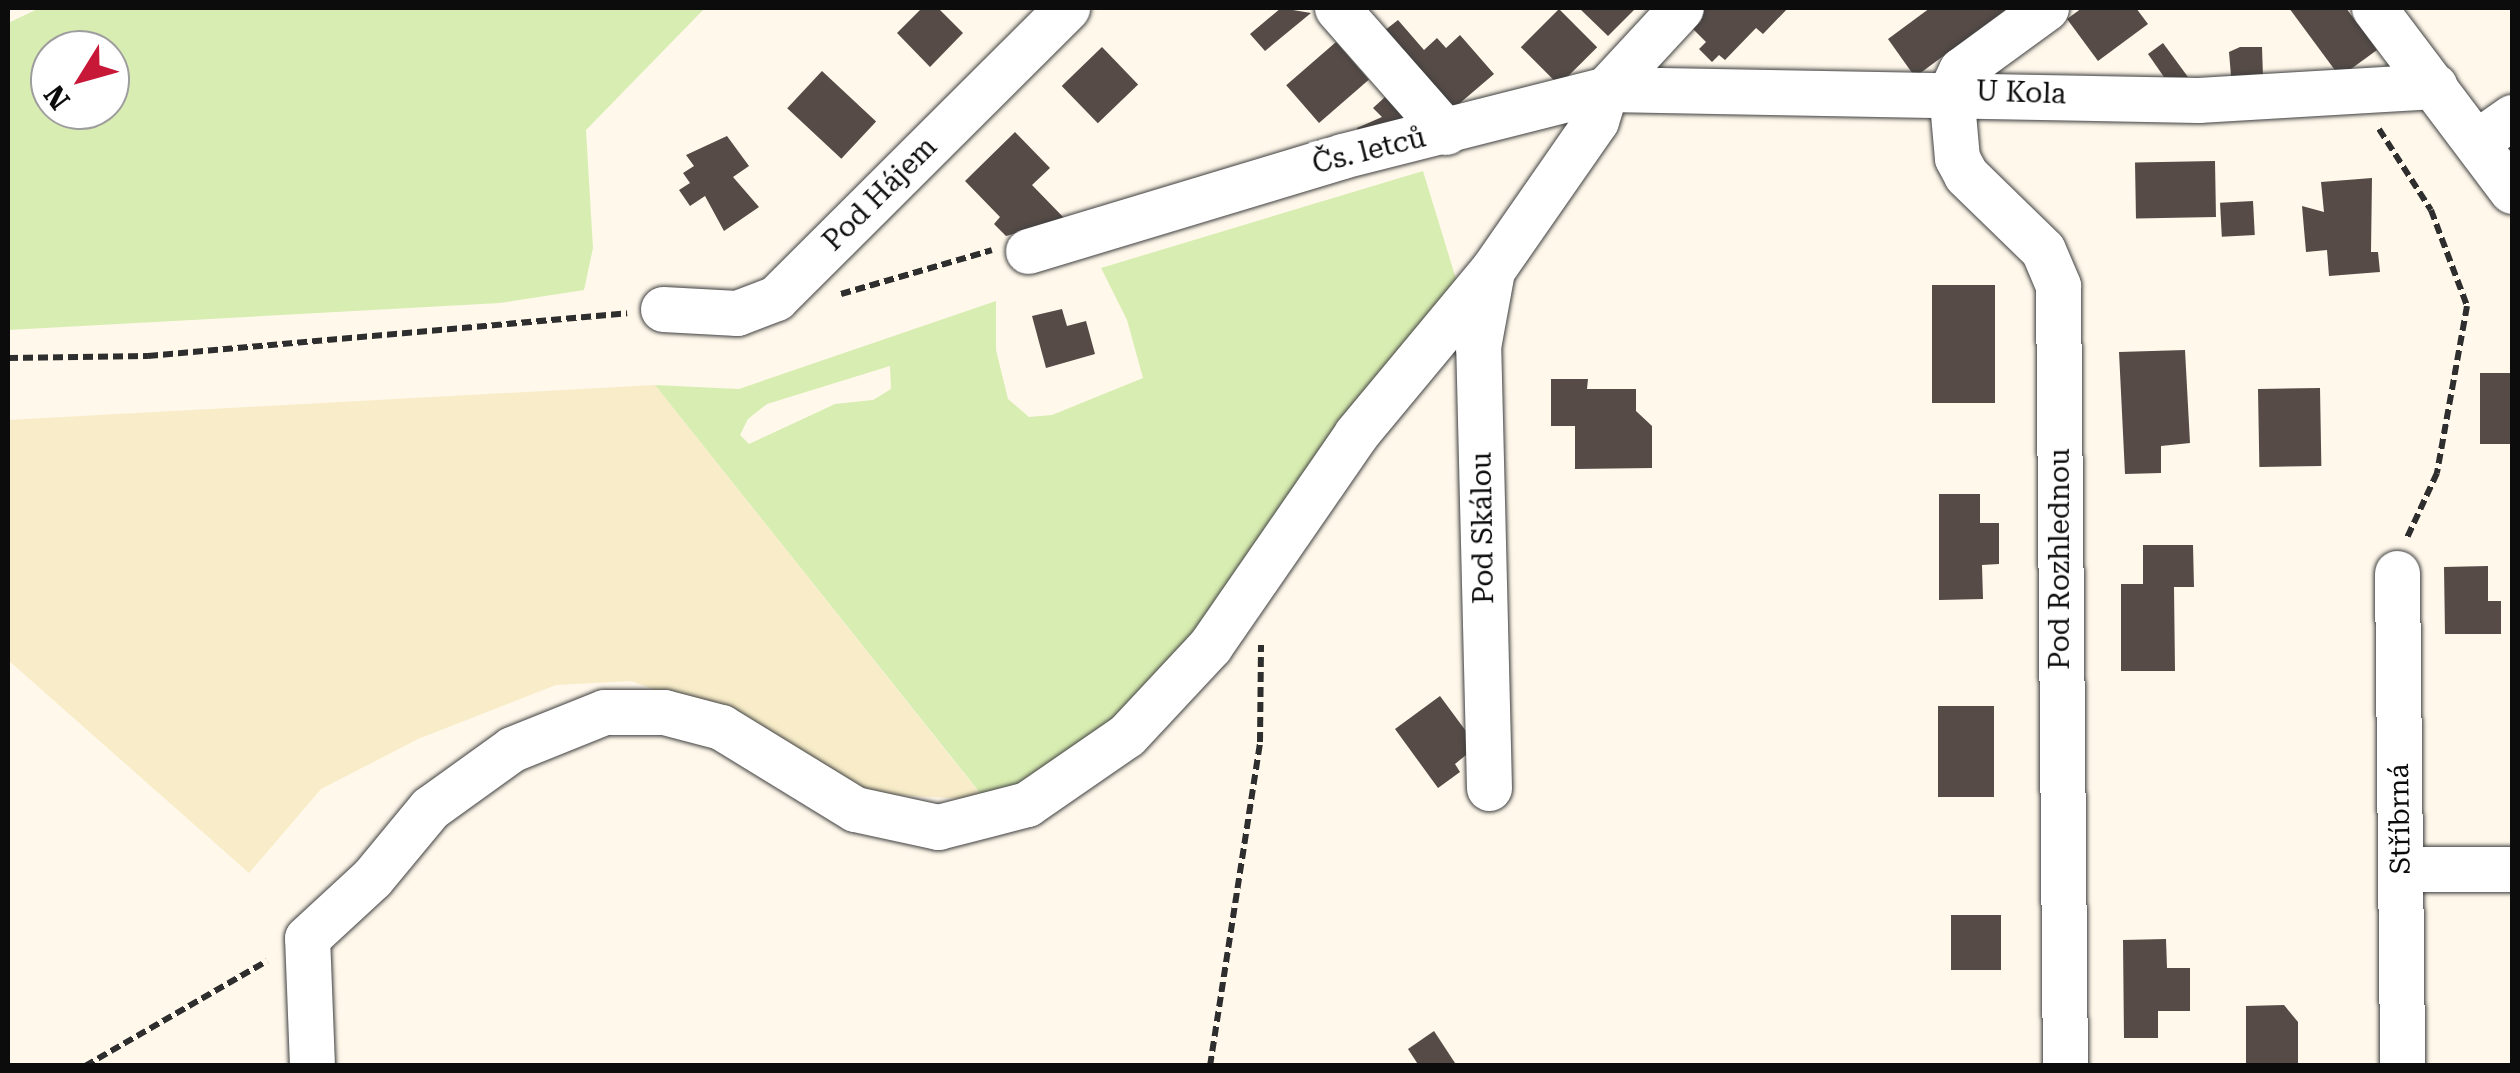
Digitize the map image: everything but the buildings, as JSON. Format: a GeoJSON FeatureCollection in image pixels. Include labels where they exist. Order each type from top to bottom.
{"type":"FeatureCollection","features":[{"type":"Feature","properties":{"kind":"street","name":"Pod Hájem"},"geometry":{"type":"LineString","coordinates":[[663,309],[737,313],[776,298],[1067,8]]}},
{"type":"Feature","properties":{"kind":"street"},"geometry":{"type":"LineString","coordinates":[[1337,8],[1446,132]]}},
{"type":"Feature","properties":{"kind":"street"},"geometry":{"type":"LineString","coordinates":[[312,1066],[307,938],[469,776],[512,749],[604,712],[634,707],[702,719],[882,819],[965,825],[1027,804],[1164,702],[1254,584],[1356,434],[1493,269],[1596,122],[1606,88],[1681,8]]}},
{"type":"Feature","properties":{"kind":"street"},"geometry":{"type":"LineString","coordinates":[[1952,91],[1961,70],[2046,8]]}},
{"type":"Feature","properties":{"kind":"street"},"geometry":{"type":"LineString","coordinates":[[2374,8],[2435,86],[2495,129],[2512,191]]}},
{"type":"Feature","properties":{"kind":"street","name":"U Kola"},"geometry":{"type":"LineString","coordinates":[[1606,88],[1952,91],[2198,100],[2435,86]]}},
{"type":"Feature","properties":{"kind":"street","name":"Čs. letců"},"geometry":{"type":"LineString","coordinates":[[1028,251],[1342,156],[1606,88]]}},
{"type":"Feature","properties":{"kind":"street","name":"Pod Rozhlednou"},"geometry":{"type":"LineString","coordinates":[[1952,91],[1957,158],[1966,175],[2044,250],[2058,286],[2065,1066]]}},
{"type":"Feature","properties":{"kind":"street","name":"Pod Skálou"},"geometry":{"type":"LineString","coordinates":[[1489,788],[1478,346],[1493,269]]}},
{"type":"Feature","properties":{"kind":"street","name":"Stříbrná"},"geometry":{"type":"LineString","coordinates":[[2397,573],[2402,1066]]}},
{"type":"Feature","properties":{"kind":"street"},"geometry":{"type":"LineString","coordinates":[[2400,868],[2512,868]]}},
{"type":"Feature","properties":{"kind":"path"},"geometry":{"type":"LineString","coordinates":[[2358,93],[2431,210],[2467,306],[2438,472],[2413,517],[2397,573]]}},
{"type":"Feature","properties":{"kind":"path"},"geometry":{"type":"LineString","coordinates":[[776,298],[808,303],[998,248],[1028,251]]}},
{"type":"Feature","properties":{"kind":"path"},"geometry":{"type":"LineString","coordinates":[[8,358],[148,356],[663,309]]}},
{"type":"Feature","properties":{"kind":"path"},"geometry":{"type":"LineString","coordinates":[[1210,1066],[1264,704],[1254,584]]}},
{"type":"Feature","properties":{"kind":"path"},"geometry":{"type":"LineString","coordinates":[[85,1066],[307,938]]}},
{"type":"Feature","properties":{"kind":"shaded area"},"geometry":{"type":"Polygon","coordinates":[[[655,385],[985,800],[858,793],[767,730],[631,681],[556,685],[418,739],[321,789],[249,873],[8,660],[8,420],[655,385]]]}},
{"type":"Feature","properties":{"kind":"green space"},"geometry":{"type":"Polygon","coordinates":[[[40,8],[705,8],[586,130],[593,248],[584,290],[500,303],[8,330],[8,23],[40,8]]]}},
{"type":"Feature","properties":{"kind":"green space"},"geometry":{"type":"Polygon","coordinates":[[[1423,171],[1460,292],[1160,693],[988,803],[655,385],[739,389],[996,301],[996,350],[1008,399],[1029,417],[1052,415],[1143,378],[1127,320],[1101,268],[1423,171]],[[890,366],[767,404],[748,419],[740,435],[749,444],[835,404],[873,400],[891,389],[890,366]]]}}]}
